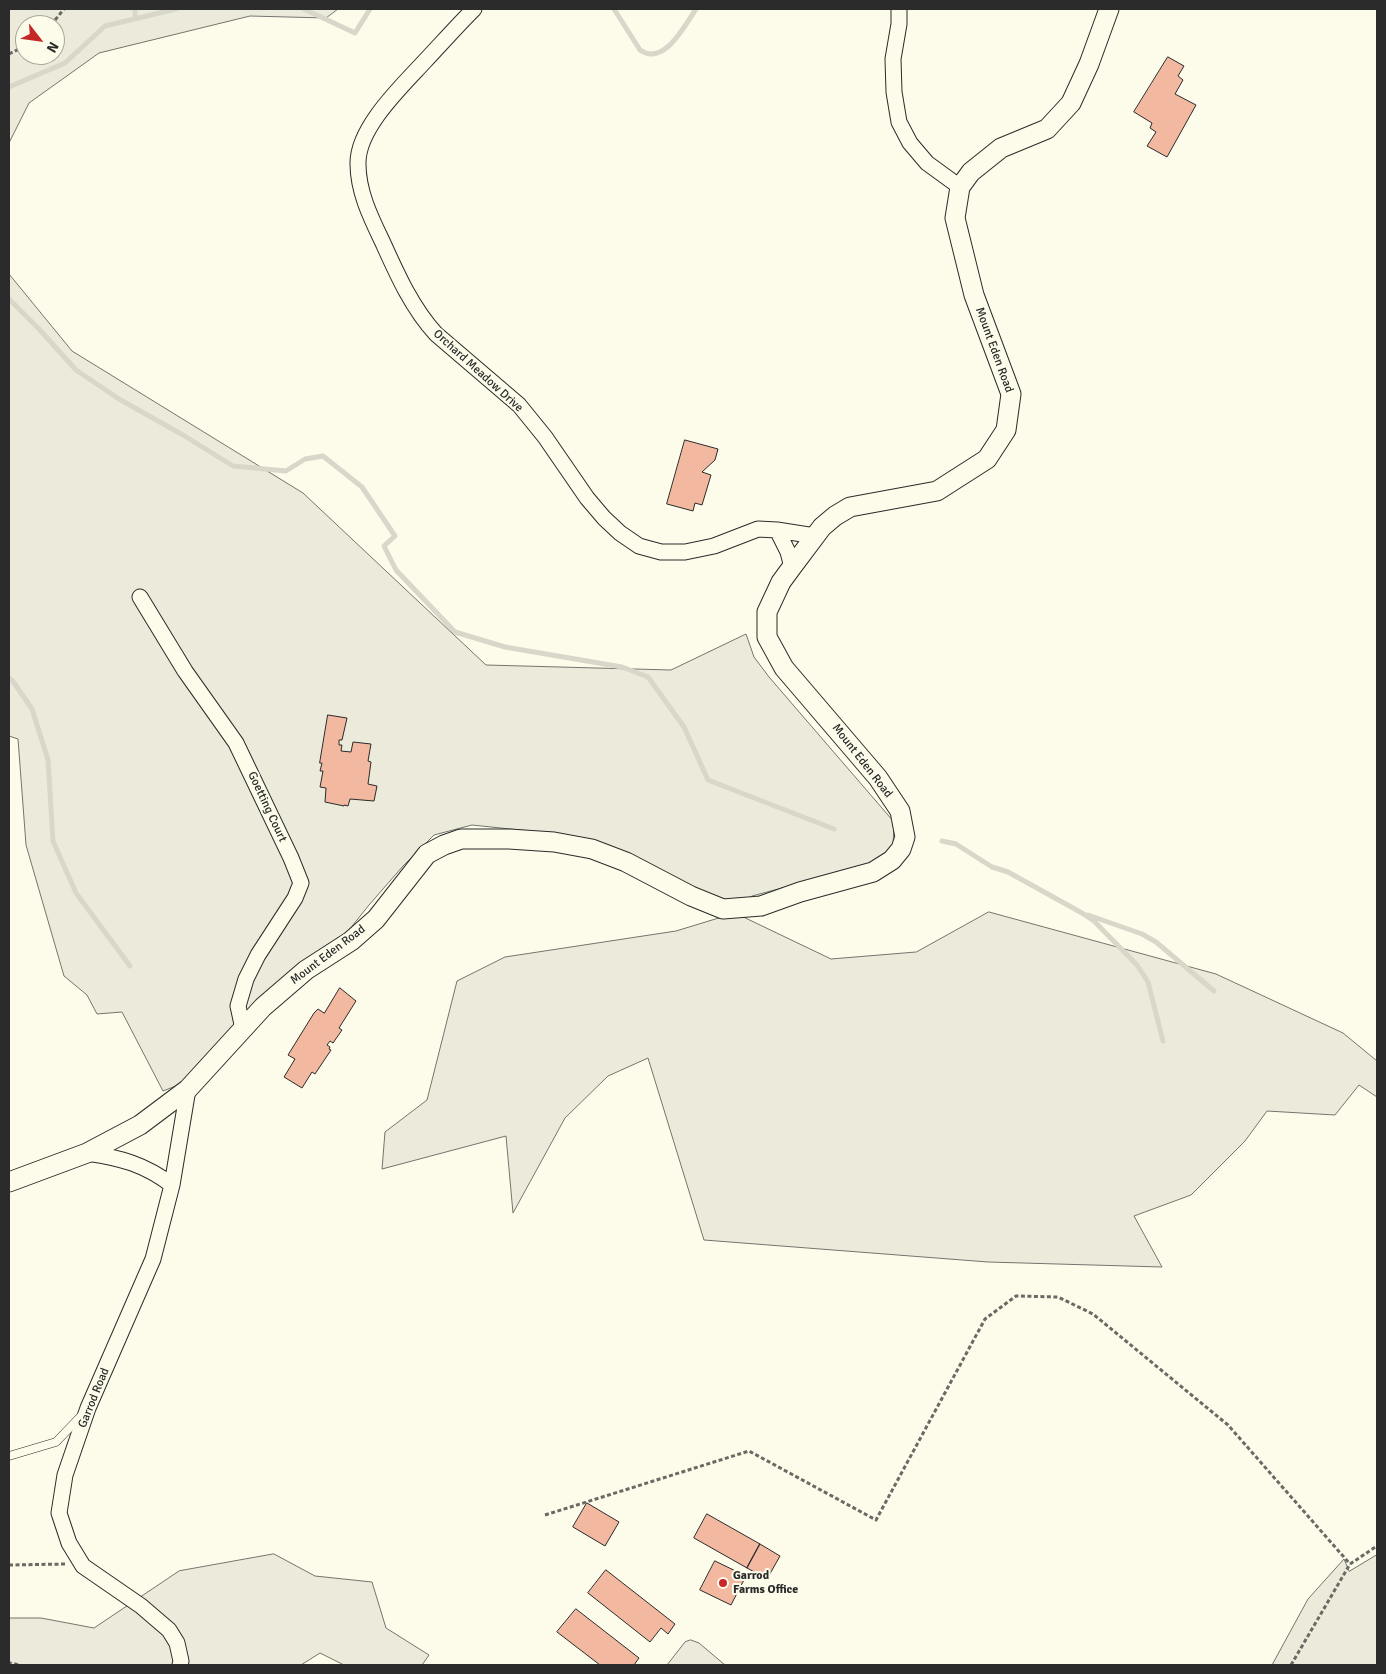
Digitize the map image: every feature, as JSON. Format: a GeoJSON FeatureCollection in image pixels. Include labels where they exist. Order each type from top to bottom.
{"type":"FeatureCollection","features":[{"type":"Feature","properties":{"kind":"street","name":"Orchard Meadow Drive"},"geometry":{"type":"LineString","coordinates":[[474,9],[378,113],[364,136],[358,162],[361,190],[371,218],[394,267],[426,322],[436,334],[519,405],[545,437],[587,498],[604,518],[620,533],[639,546],[661,552],[685,552],[714,546],[758,529],[815,536]]}},
{"type":"Feature","properties":{"kind":"street"},"geometry":{"type":"LineString","coordinates":[[899,9],[899,24],[893,59],[894,92],[899,122],[910,143],[927,163],[960,187],[971,172],[1001,148],[1047,129],[1071,103],[1089,64],[1109,9]]}},
{"type":"Feature","properties":{"kind":"street","name":"Mount Eden Road"},"geometry":{"type":"LineString","coordinates":[[9,1182],[87,1153],[140,1125],[188,1089],[264,1007],[306,970],[351,941],[376,919],[427,854],[444,845],[462,839],[509,839],[554,842],[592,849],[626,862],[690,896],[723,909],[761,906],[800,892],[873,872],[892,860],[901,849],[905,837],[900,811],[878,778],[784,668],[767,638],[767,612],[781,582],[822,527],[850,507],[937,492],[987,459],[1006,430],[1011,394],[974,295],[955,218],[960,187]]}},
{"type":"Feature","properties":{"kind":"street"},"geometry":{"type":"LineString","coordinates":[[777,530],[788,552],[792,567]]}},
{"type":"Feature","properties":{"kind":"street","name":"Goetting Court"},"geometry":{"type":"LineString","coordinates":[[140,598],[184,671],[236,743],[301,883],[295,898],[258,955],[246,979],[238,1006],[243,1029]]}},
{"type":"Feature","properties":{"kind":"street","name":"Garrod Road"},"geometry":{"type":"LineString","coordinates":[[180,1665],[182,1661],[177,1643],[169,1630],[141,1606],[83,1566],[69,1543],[59,1513],[65,1475],[88,1408],[153,1259],[172,1185],[188,1089]]}},
{"type":"Feature","properties":{"kind":"street"},"geometry":{"type":"LineString","coordinates":[[87,1153],[116,1157],[134,1162],[158,1174],[172,1185]]}},
{"type":"Feature","properties":{"kind":"lane"},"geometry":{"type":"LineString","coordinates":[[9,1456],[56,1442],[88,1408]]}},
{"type":"Feature","properties":{"kind":"path"},"geometry":{"type":"LineString","coordinates":[[545,1515],[749,1451],[876,1520],[985,1319],[1016,1296],[1058,1297],[1093,1314],[1228,1425],[1350,1564]]}},
{"type":"Feature","properties":{"kind":"path"},"geometry":{"type":"LineString","coordinates":[[1291,1665],[1350,1564],[1377,1546]]}},
{"type":"Feature","properties":{"kind":"path"},"geometry":{"type":"LineString","coordinates":[[9,1565],[56,1563],[83,1566]]}},
{"type":"Feature","properties":{"kind":"path"},"geometry":{"type":"LineString","coordinates":[[9,1665],[10,1663],[20,1665]]}},
{"type":"Feature","properties":{"kind":"shaded area"},"geometry":{"type":"Polygon","coordinates":[[[9,9],[338,9],[326,18],[250,16],[99,53],[29,103],[9,143],[9,9]]]}},
{"type":"Feature","properties":{"kind":"shaded area"},"geometry":{"type":"Polygon","coordinates":[[[9,274],[72,351],[303,493],[486,665],[671,670],[746,634],[754,657],[769,677],[894,822],[893,847],[876,863],[752,896],[731,911],[558,834],[472,825],[434,835],[403,866],[345,935],[186,1082],[163,1091],[122,1012],[97,1014],[87,995],[64,976],[26,845],[18,739],[9,736],[9,274]]]}},
{"type":"Feature","properties":{"kind":"shaded area"},"geometry":{"type":"Polygon","coordinates":[[[989,912],[1216,974],[1343,1033],[1377,1061],[1377,1097],[1359,1085],[1335,1115],[1267,1111],[1245,1141],[1191,1195],[1134,1216],[1162,1267],[988,1262],[704,1240],[648,1058],[608,1076],[565,1118],[513,1213],[506,1136],[382,1169],[385,1132],[427,1100],[457,981],[505,957],[676,931],[735,913],[831,959],[916,952],[989,912]]]}},
{"type":"Feature","properties":{"kind":"shaded area"},"geometry":{"type":"Polygon","coordinates":[[[274,1554],[315,1576],[372,1582],[386,1628],[429,1655],[422,1665],[344,1665],[320,1653],[301,1665],[9,1665],[9,1618],[41,1618],[94,1628],[179,1571],[274,1554]]]}},
{"type":"Feature","properties":{"kind":"shaded area"},"geometry":{"type":"Polygon","coordinates":[[[1377,1555],[1377,1665],[1272,1665],[1308,1599],[1344,1559],[1349,1571],[1377,1555]]]}},
{"type":"Feature","properties":{"kind":"shaded area"},"geometry":{"type":"Polygon","coordinates":[[[691,1640],[699,1643],[725,1665],[667,1665],[685,1642],[691,1640]]]}},
{"type":"Feature","properties":{"kind":"building"},"geometry":{"type":"Polygon","coordinates":[[[1168,57],[1184,66],[1178,76],[1183,80],[1175,94],[1196,105],[1167,157],[1147,146],[1156,132],[1150,128],[1152,123],[1134,112],[1168,57]]]}},
{"type":"Feature","properties":{"kind":"building"},"geometry":{"type":"Polygon","coordinates":[[[685,440],[718,449],[715,460],[702,472],[711,475],[702,505],[695,503],[693,511],[667,504],[685,440]]]}},
{"type":"Feature","properties":{"kind":"building"},"geometry":{"type":"Polygon","coordinates":[[[328,715],[347,718],[342,740],[339,740],[339,745],[342,745],[341,751],[351,752],[353,742],[371,744],[368,761],[371,762],[368,784],[377,786],[374,801],[350,799],[348,806],[325,802],[326,788],[320,787],[323,771],[320,771],[322,763],[320,763],[328,715]]]}},
{"type":"Feature","properties":{"kind":"building"},"geometry":{"type":"Polygon","coordinates":[[[340,988],[356,1001],[339,1028],[342,1030],[333,1043],[330,1041],[327,1045],[331,1050],[315,1074],[312,1072],[302,1088],[284,1077],[295,1059],[288,1055],[314,1013],[318,1009],[324,1013],[340,988]]]}},
{"type":"Feature","properties":{"kind":"building"},"geometry":{"type":"Polygon","coordinates":[[[587,1503],[619,1522],[605,1546],[573,1527],[587,1503]]]}},
{"type":"Feature","properties":{"kind":"building"},"geometry":{"type":"Polygon","coordinates":[[[707,1514],[760,1544],[747,1568],[694,1538],[707,1514]]]}},
{"type":"Feature","properties":{"kind":"building"},"geometry":{"type":"Polygon","coordinates":[[[760,1544],[780,1556],[767,1579],[747,1568],[760,1544]]]}},
{"type":"Feature","properties":{"kind":"building","name":"Garrod Farms Office"},"geometry":{"type":"Polygon","coordinates":[[[715,1561],[746,1576],[731,1605],[700,1590],[715,1561]]]}},
{"type":"Feature","properties":{"kind":"building"},"geometry":{"type":"Polygon","coordinates":[[[606,1570],[675,1624],[668,1634],[661,1628],[650,1642],[588,1593],[606,1570]]]}},
{"type":"Feature","properties":{"kind":"building"},"geometry":{"type":"Polygon","coordinates":[[[576,1609],[639,1658],[634,1665],[600,1665],[557,1632],[576,1609]]]}},
{"type":"Feature","properties":{"kind":"waterway"},"geometry":{"type":"LineString","coordinates":[[135,9],[135,19]]}},
{"type":"Feature","properties":{"kind":"waterway"},"geometry":{"type":"LineString","coordinates":[[9,87],[65,63],[105,26],[176,9]]}},
{"type":"Feature","properties":{"kind":"waterway"},"geometry":{"type":"LineString","coordinates":[[304,9],[355,33],[370,9]]}},
{"type":"Feature","properties":{"kind":"waterway"},"geometry":{"type":"LineString","coordinates":[[614,9],[640,50],[649,54],[657,53],[673,42],[696,9]]}},
{"type":"Feature","properties":{"kind":"waterway"},"geometry":{"type":"LineString","coordinates":[[9,299],[76,370],[119,399],[233,466],[286,471],[305,459],[323,456],[362,487],[395,536],[384,546],[396,570],[455,632],[505,647],[622,667],[648,677],[684,727],[708,780],[834,829]]}},
{"type":"Feature","properties":{"kind":"waterway"},"geometry":{"type":"LineString","coordinates":[[9,678],[32,709],[48,760],[53,841],[76,893],[130,966]]}},
{"type":"Feature","properties":{"kind":"waterway"},"geometry":{"type":"LineString","coordinates":[[942,841],[956,844],[992,867],[1008,872],[1094,921],[1137,965],[1148,982],[1163,1041]]}},
{"type":"Feature","properties":{"kind":"waterway"},"geometry":{"type":"LineString","coordinates":[[1088,915],[1142,934],[1156,942],[1214,991]]}},
{"type":"Feature","properties":{"kind":"place","name":"Garrod Farms Office"},"geometry":{"type":"Point","coordinates":[723,1583]}}]}
